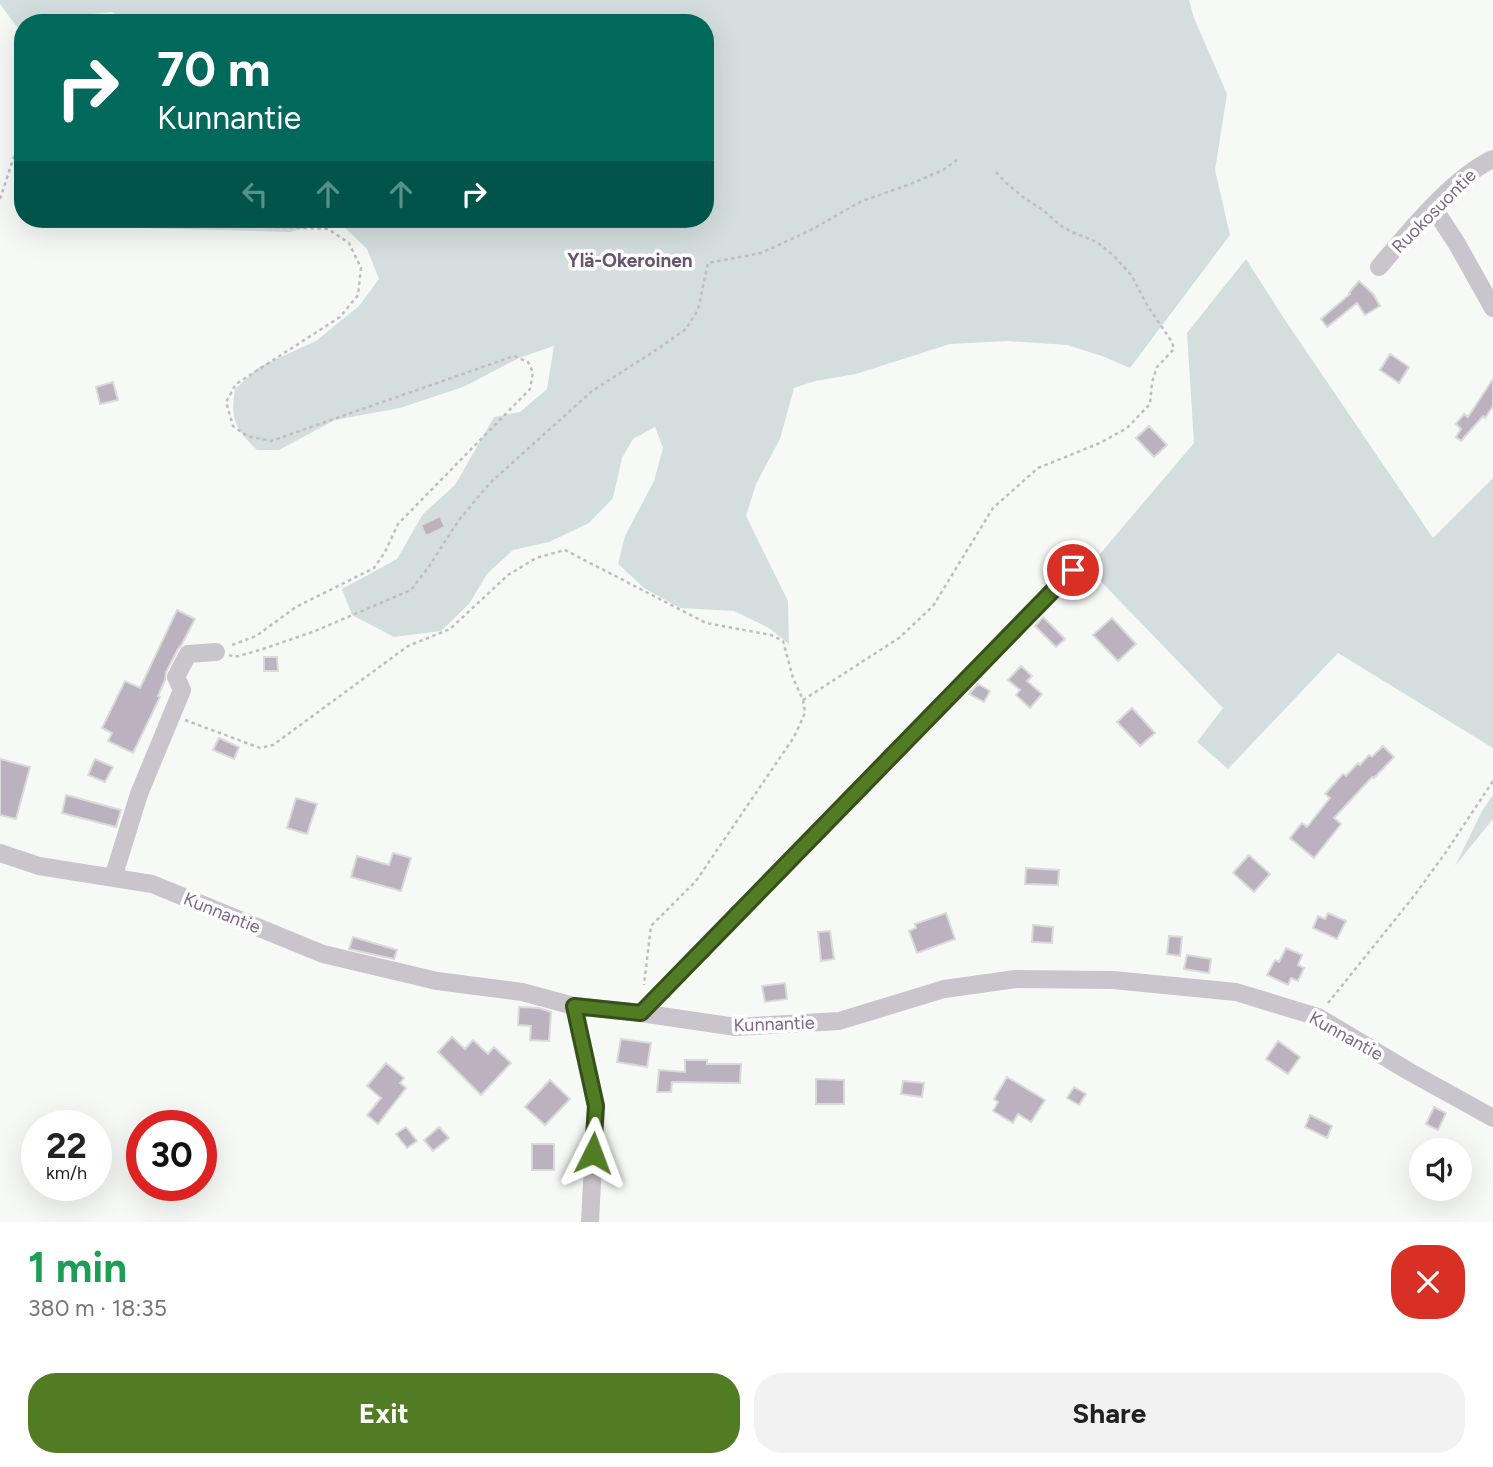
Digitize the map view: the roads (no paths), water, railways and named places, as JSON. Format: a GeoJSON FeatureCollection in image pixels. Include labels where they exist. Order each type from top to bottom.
{"type":"FeatureCollection","features":[{"type":"Feature","properties":{"kind":"street","name":"Ruokosuontie"},"geometry":{"type":"LineString","coordinates":[[1379,267],[1409,231],[1446,194],[1480,165],[1493,159]]}},
{"type":"Feature","properties":{"kind":"street"},"geometry":{"type":"LineString","coordinates":[[1433,207],[1493,308]]}},
{"type":"Feature","properties":{"kind":"street"},"geometry":{"type":"LineString","coordinates":[[641,1013],[1073,570]]}},
{"type":"Feature","properties":{"kind":"street"},"geometry":{"type":"LineString","coordinates":[[113,878],[139,794],[182,690],[176,677],[188,654],[216,652]]}},
{"type":"Feature","properties":{"kind":"street","name":"Kunnantie"},"geometry":{"type":"LineString","coordinates":[[0,853],[39,866],[152,884],[324,954],[437,981],[522,992],[574,1006],[736,1027],[839,1021],[944,989],[1016,979],[1114,980],[1236,992],[1318,1017],[1493,1118]]}},
{"type":"Feature","properties":{"kind":"street"},"geometry":{"type":"LineString","coordinates":[[574,1006],[596,1106],[590,1222]]}},
{"type":"Feature","properties":{"kind":"district","name":"Ylä-Okeroinen"},"geometry":{"type":"Point","coordinates":[630,260]}}]}
